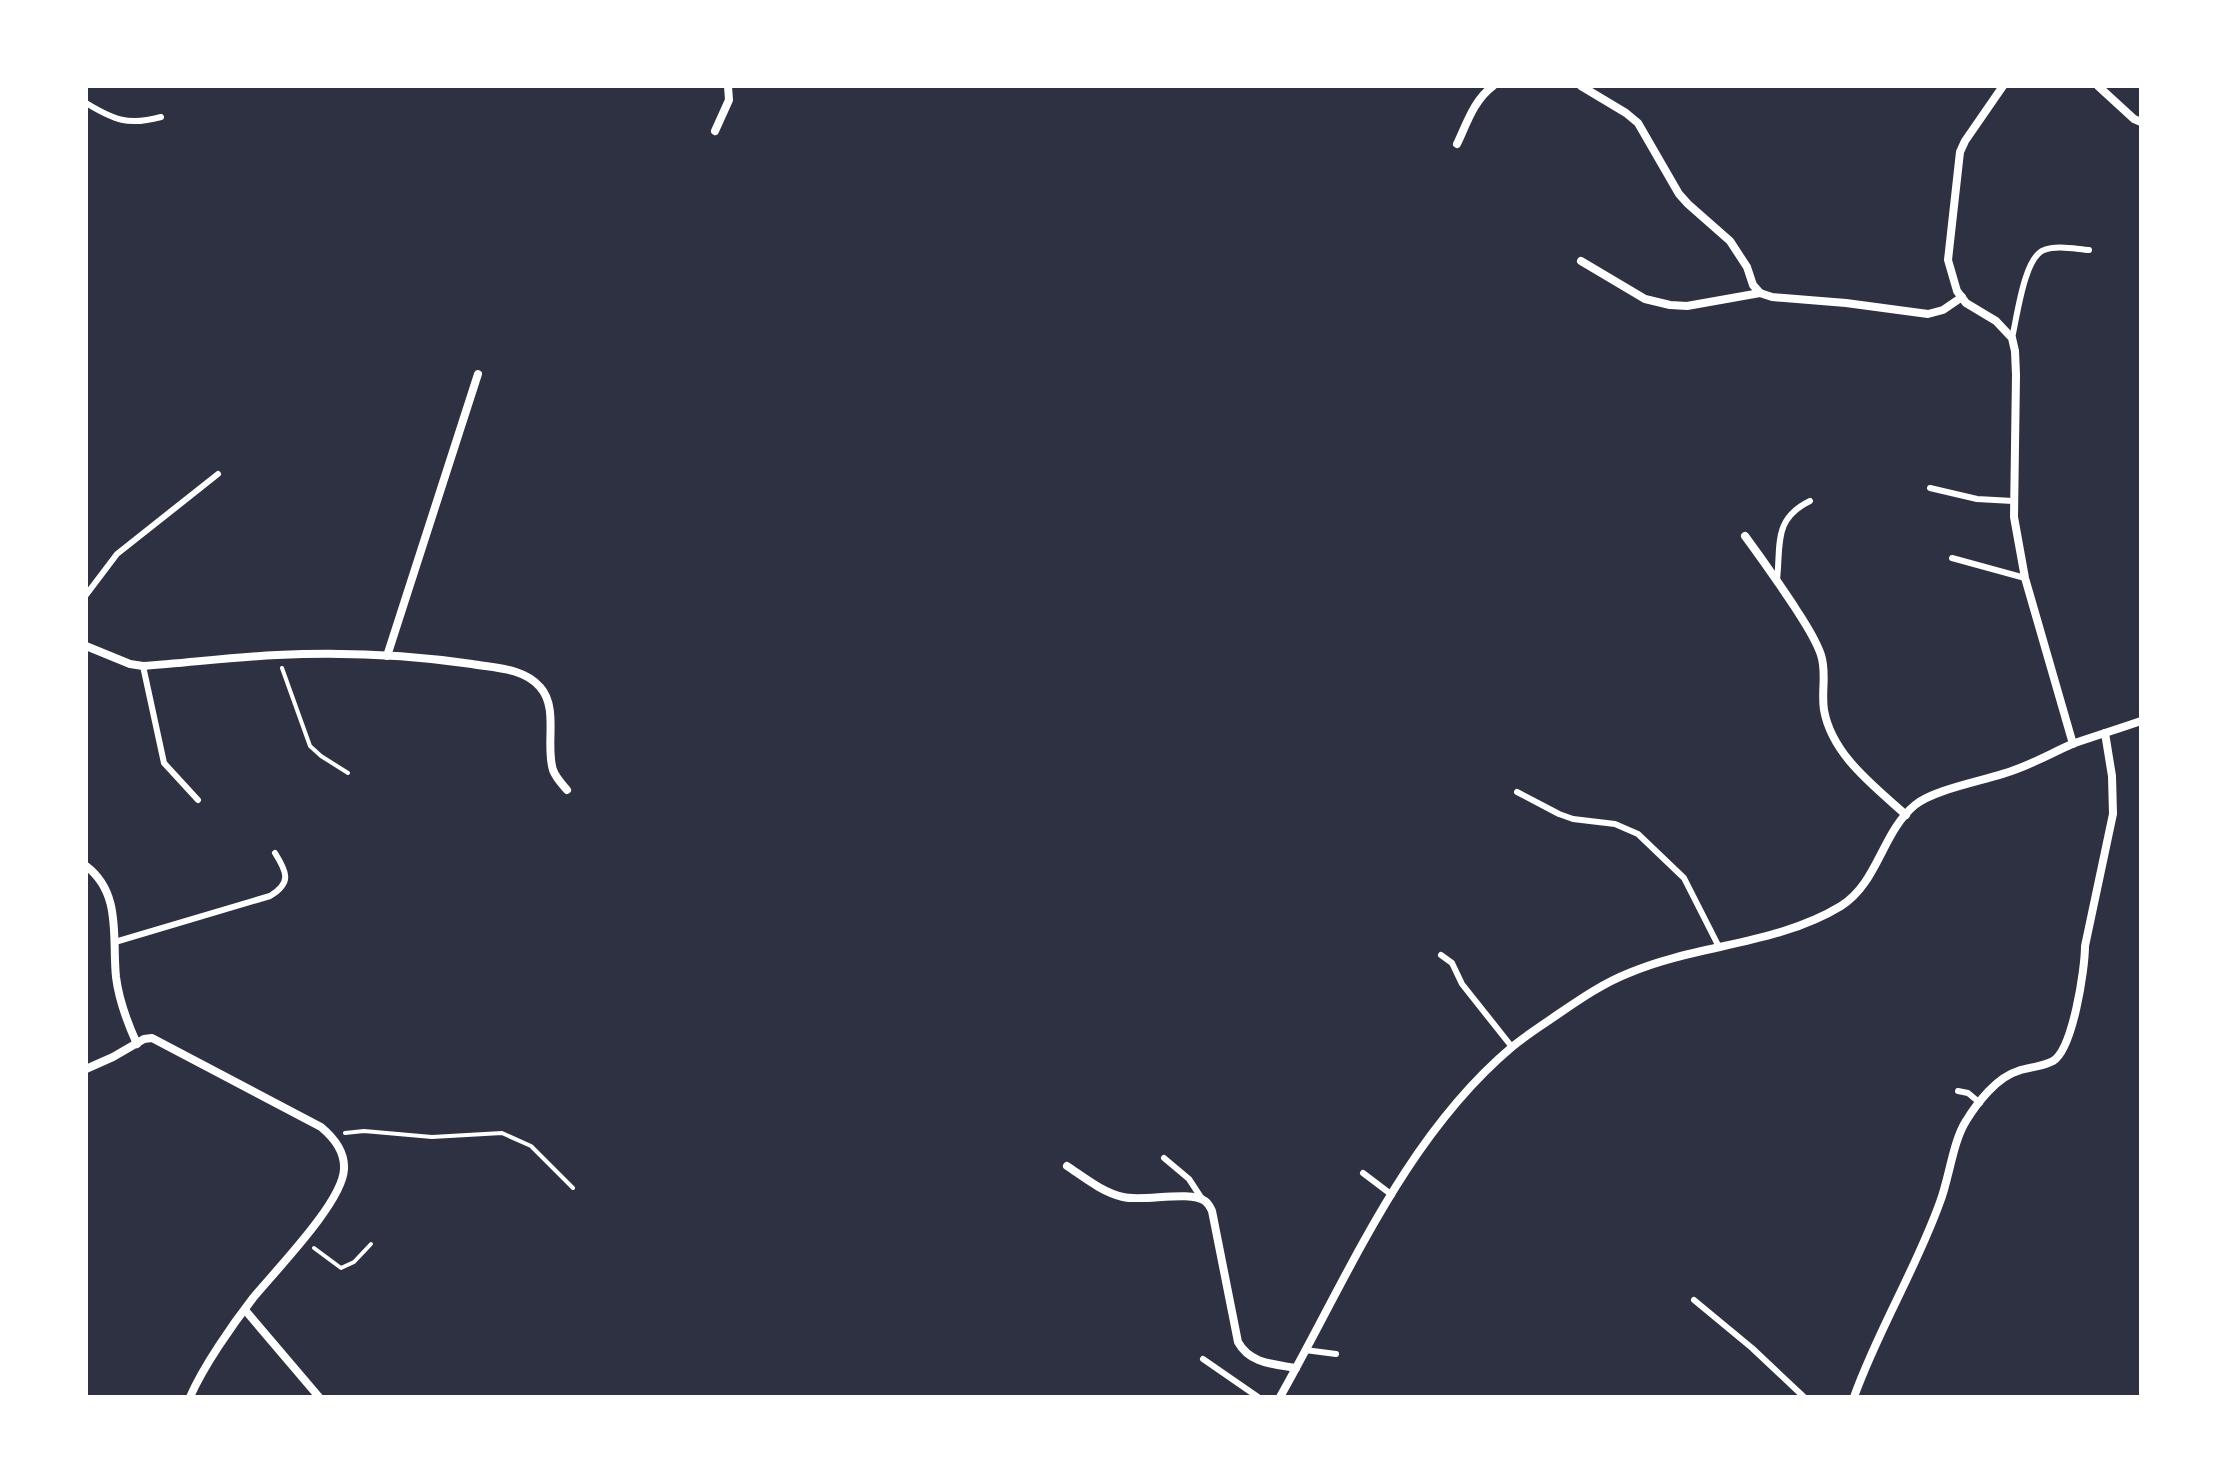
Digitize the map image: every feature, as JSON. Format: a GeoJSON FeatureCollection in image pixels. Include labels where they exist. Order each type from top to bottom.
{"type":"FeatureCollection","features":[{"type":"Feature","properties":{"kind":"street"},"geometry":{"type":"LineString","coordinates":[[715,131],[729,100],[728,86]]}},
{"type":"Feature","properties":{"kind":"street"},"geometry":{"type":"LineString","coordinates":[[1457,144],[1473,109],[1484,92],[1493,86]]}},
{"type":"Feature","properties":{"kind":"street"},"geometry":{"type":"LineString","coordinates":[[1581,86],[1638,123],[1679,194],[1730,241],[1760,293]]}},
{"type":"Feature","properties":{"kind":"street"},"geometry":{"type":"LineString","coordinates":[[2003,86],[1965,141],[1958,162],[1948,260],[1957,291],[1966,303],[1996,321],[2012,338],[2016,375],[2013,501],[2025,578],[2073,744]]}},
{"type":"Feature","properties":{"kind":"street"},"geometry":{"type":"LineString","coordinates":[[2098,86],[2141,122]]}},
{"type":"Feature","properties":{"kind":"street"},"geometry":{"type":"LineString","coordinates":[[1581,261],[1645,299],[1670,305],[1687,306],[1760,293],[1772,297],[1928,314],[1943,310],[1962,297]]}},
{"type":"Feature","properties":{"kind":"street"},"geometry":{"type":"LineString","coordinates":[[387,656],[478,374]]}},
{"type":"Feature","properties":{"kind":"street"},"geometry":{"type":"LineString","coordinates":[[1745,536],[1808,627],[1821,653],[1824,666],[1823,707],[1844,754],[1906,815]]}},
{"type":"Feature","properties":{"kind":"street"},"geometry":{"type":"LineString","coordinates":[[86,646],[130,664],[143,666],[278,655],[387,656],[422,657],[516,672],[533,679],[544,690],[549,709],[552,768],[567,790]]}},
{"type":"Feature","properties":{"kind":"street"},"geometry":{"type":"LineString","coordinates":[[1280,1397],[1332,1299],[1435,1128],[1512,1047],[1595,989],[1628,973],[1657,962],[1795,927],[1844,904],[1865,884],[1906,815],[1921,801],[2017,769],[2073,744],[2141,721]]}},
{"type":"Feature","properties":{"kind":"street"},"geometry":{"type":"LineString","coordinates":[[1854,1397],[1941,1200],[1962,1128],[2005,1077],[2055,1060],[2066,1043],[2085,966],[2085,946],[2113,814],[2112,776],[2105,733]]}},
{"type":"Feature","properties":{"kind":"street"},"geometry":{"type":"LineString","coordinates":[[86,866],[110,898],[116,977],[125,1017],[137,1044]]}},
{"type":"Feature","properties":{"kind":"street"},"geometry":{"type":"LineString","coordinates":[[86,1069],[152,1038],[321,1127],[342,1155],[344,1169],[331,1202],[245,1310],[202,1372],[190,1397]]}},
{"type":"Feature","properties":{"kind":"street"},"geometry":{"type":"LineString","coordinates":[[1067,1166],[1105,1191],[1130,1199],[1189,1197],[1208,1203],[1238,1342],[1243,1351],[1259,1361],[1296,1368]]}},
{"type":"Feature","properties":{"kind":"street"},"geometry":{"type":"LineString","coordinates":[[245,1310],[319,1397]]}},
{"type":"Feature","properties":{"kind":"lane"},"geometry":{"type":"LineString","coordinates":[[86,103],[118,121],[161,117]]}},
{"type":"Feature","properties":{"kind":"lane"},"geometry":{"type":"LineString","coordinates":[[2012,338],[2029,267],[2036,255],[2050,248],[2089,250]]}},
{"type":"Feature","properties":{"kind":"lane"},"geometry":{"type":"LineString","coordinates":[[86,595],[117,554],[218,474]]}},
{"type":"Feature","properties":{"kind":"lane"},"geometry":{"type":"LineString","coordinates":[[1930,488],[1977,499],[2013,501]]}},
{"type":"Feature","properties":{"kind":"lane"},"geometry":{"type":"LineString","coordinates":[[1777,580],[1785,519],[1810,501]]}},
{"type":"Feature","properties":{"kind":"lane"},"geometry":{"type":"LineString","coordinates":[[1952,558],[2025,578]]}},
{"type":"Feature","properties":{"kind":"lane"},"geometry":{"type":"LineString","coordinates":[[143,666],[164,763],[198,800]]}},
{"type":"Feature","properties":{"kind":"lane"},"geometry":{"type":"LineString","coordinates":[[1517,792],[1559,814],[1615,824],[1638,834],[1684,878],[1719,947]]}},
{"type":"Feature","properties":{"kind":"lane"},"geometry":{"type":"LineString","coordinates":[[115,942],[270,896],[282,889],[286,879],[284,867],[275,853]]}},
{"type":"Feature","properties":{"kind":"lane"},"geometry":{"type":"LineString","coordinates":[[1441,955],[1452,963],[1462,984],[1512,1047]]}},
{"type":"Feature","properties":{"kind":"lane"},"geometry":{"type":"LineString","coordinates":[[1958,1091],[1968,1093],[1980,1103]]}},
{"type":"Feature","properties":{"kind":"lane"},"geometry":{"type":"LineString","coordinates":[[1164,1158],[1189,1179],[1202,1199]]}},
{"type":"Feature","properties":{"kind":"lane"},"geometry":{"type":"LineString","coordinates":[[1363,1173],[1392,1195]]}},
{"type":"Feature","properties":{"kind":"lane"},"geometry":{"type":"LineString","coordinates":[[1694,1300],[1804,1397]]}},
{"type":"Feature","properties":{"kind":"lane"},"geometry":{"type":"LineString","coordinates":[[1305,1350],[1336,1354]]}},
{"type":"Feature","properties":{"kind":"lane"},"geometry":{"type":"LineString","coordinates":[[1203,1359],[1258,1397]]}},
{"type":"Feature","properties":{"kind":"path"},"geometry":{"type":"LineString","coordinates":[[278,655],[310,746],[348,773]]}},
{"type":"Feature","properties":{"kind":"path"},"geometry":{"type":"LineString","coordinates":[[330,1135],[364,1131],[432,1137],[502,1133],[531,1146],[573,1188]]}},
{"type":"Feature","properties":{"kind":"path"},"geometry":{"type":"LineString","coordinates":[[302,1240],[341,1268],[354,1262],[371,1244]]}}]}
